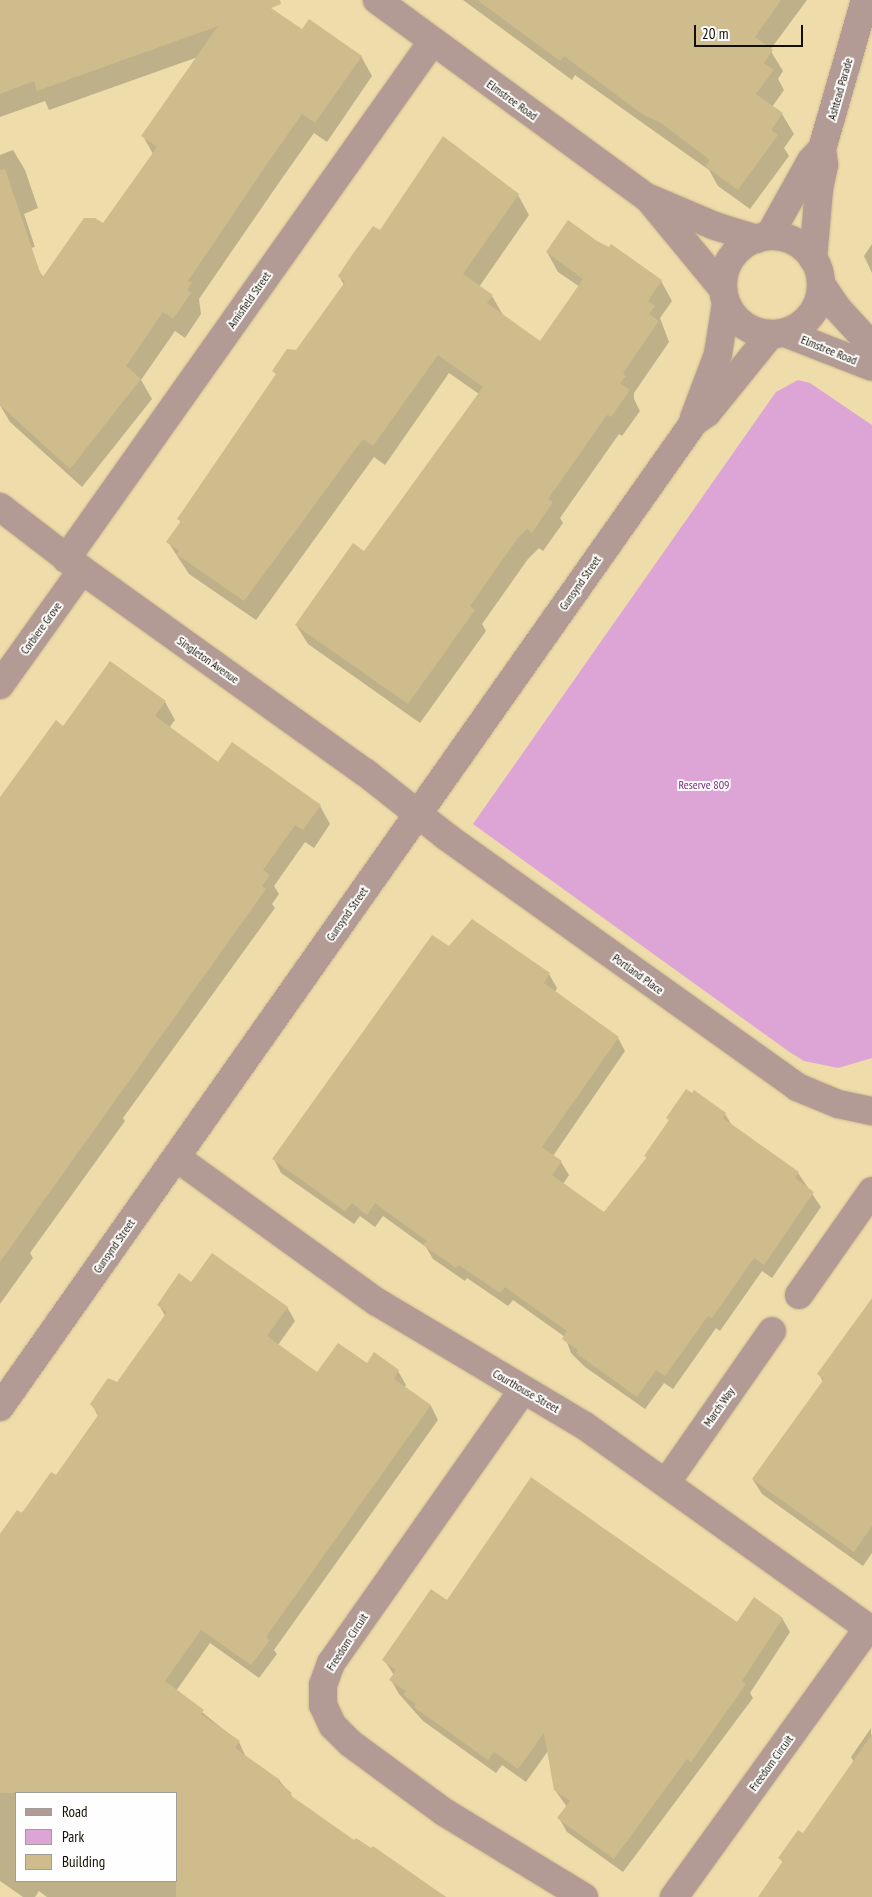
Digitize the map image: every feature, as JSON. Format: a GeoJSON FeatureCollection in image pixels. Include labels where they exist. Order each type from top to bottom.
{"type":"FeatureCollection","features":[{"type":"Feature","properties":{"kind":"street","name":"Elmstree Road"},"geometry":{"type":"LineString","coordinates":[[377,0],[648,198],[725,296]]}},
{"type":"Feature","properties":{"kind":"street","name":"Ashtead Parade"},"geometry":{"type":"LineString","coordinates":[[817,272],[819,189],[824,165],[822,149],[866,0]]}},
{"type":"Feature","properties":{"kind":"street","name":"Amisfield Street"},"geometry":{"type":"LineString","coordinates":[[74,565],[432,42]]}},
{"type":"Feature","properties":{"kind":"street","name":"Ashtead Parade"},"geometry":{"type":"LineString","coordinates":[[763,238],[811,162],[822,149]]}},
{"type":"Feature","properties":{"kind":"street","name":"Elmstree Road"},"geometry":{"type":"LineString","coordinates":[[648,198],[665,202],[716,226],[763,238]]}},
{"type":"Feature","properties":{"kind":"street"},"geometry":{"type":"LineString","coordinates":[[763,238],[794,242],[817,272],[819,296],[807,319],[778,333],[743,326],[725,296],[732,258],[746,244],[763,238]]}},
{"type":"Feature","properties":{"kind":"street","name":"Elmstree Road"},"geometry":{"type":"LineString","coordinates":[[817,272],[837,308],[872,346]]}},
{"type":"Feature","properties":{"kind":"street","name":"Gunsynd Street"},"geometry":{"type":"LineString","coordinates":[[694,422],[696,406],[718,354],[725,296]]}},
{"type":"Feature","properties":{"kind":"street","name":"Elmstree Road"},"geometry":{"type":"LineString","coordinates":[[778,333],[872,367]]}},
{"type":"Feature","properties":{"kind":"street","name":"Gunsynd Street"},"geometry":{"type":"LineString","coordinates":[[0,1407],[177,1158],[416,813],[694,422],[707,413],[778,333]]}},
{"type":"Feature","properties":{"kind":"street","name":"Singleton Avenue"},"geometry":{"type":"LineString","coordinates":[[0,507],[74,565],[366,773],[416,813]]}},
{"type":"Feature","properties":{"kind":"street","name":"Corbiere Grove"},"geometry":{"type":"LineString","coordinates":[[0,685],[74,565]]}},
{"type":"Feature","properties":{"kind":"street","name":"Portland Place"},"geometry":{"type":"LineString","coordinates":[[416,813],[797,1087],[838,1104],[872,1111]]}},
{"type":"Feature","properties":{"kind":"street","name":"Courthouse Street"},"geometry":{"type":"LineString","coordinates":[[177,1158],[341,1279],[585,1426],[870,1629]]}},
{"type":"Feature","properties":{"kind":"street"},"geometry":{"type":"LineString","coordinates":[[799,1295],[872,1191]]}},
{"type":"Feature","properties":{"kind":"street","name":"March Way"},"geometry":{"type":"LineString","coordinates":[[666,1483],[772,1332]]}},
{"type":"Feature","properties":{"kind":"street","name":"Freedom Circuit"},"geometry":{"type":"LineString","coordinates":[[523,1390],[331,1663],[323,1685],[324,1705],[332,1726],[350,1743],[444,1812],[584,1897]]}},
{"type":"Feature","properties":{"kind":"street","name":"Freedom Circuit"},"geometry":{"type":"LineString","coordinates":[[674,1897],[870,1629]]}},
{"type":"Feature","properties":{"kind":"green space","name":"Reserve 809"},"geometry":{"type":"Polygon","coordinates":[[[798,380],[810,383],[872,425],[872,1058],[838,1068],[804,1061],[788,1051],[473,824],[776,392],[798,380]]]}},
{"type":"Feature","properties":{"kind":"building"},"geometry":{"type":"Polygon","coordinates":[[[0,0],[280,0],[281,4],[271,8],[302,29],[309,19],[362,56],[315,123],[302,114],[188,281],[192,283],[187,290],[191,293],[173,319],[163,312],[126,366],[141,379],[70,469],[0,405],[0,170],[5,169],[42,278],[84,218],[95,218],[103,223],[157,147],[141,136],[218,26],[37,91],[34,81],[0,94],[0,0]]]}},
{"type":"Feature","properties":{"kind":"building"},"geometry":{"type":"Polygon","coordinates":[[[477,0],[781,0],[755,37],[773,50],[764,63],[774,70],[756,94],[783,113],[771,130],[778,135],[738,190],[705,166],[710,160],[661,123],[642,114],[564,56],[560,61],[477,0]]]}},
{"type":"Feature","properties":{"kind":"building"},"geometry":{"type":"Polygon","coordinates":[[[443,136],[519,194],[463,274],[493,295],[487,303],[540,341],[583,279],[546,252],[568,220],[597,241],[609,247],[611,244],[662,280],[648,301],[655,306],[649,314],[659,321],[623,373],[626,376],[620,383],[630,390],[611,417],[607,415],[548,499],[553,502],[532,533],[527,529],[517,539],[470,606],[475,610],[408,704],[295,625],[353,543],[364,551],[483,387],[438,355],[373,446],[363,439],[244,601],[176,554],[179,551],[166,542],[181,521],[177,519],[276,374],[272,371],[287,349],[296,350],[345,282],[338,276],[352,255],[373,226],[380,230],[443,136]]]}},
{"type":"Feature","properties":{"kind":"building"},"geometry":{"type":"Polygon","coordinates":[[[110,661],[166,701],[155,716],[218,762],[232,742],[321,805],[303,830],[295,825],[263,870],[270,875],[262,886],[266,889],[0,1262],[0,797],[56,720],[63,726],[110,661]]]}},
{"type":"Feature","properties":{"kind":"building"},"geometry":{"type":"Polygon","coordinates":[[[472,919],[550,973],[544,983],[619,1037],[542,1147],[562,1161],[552,1175],[604,1212],[647,1157],[644,1156],[669,1120],[666,1118],[686,1089],[692,1093],[694,1090],[726,1113],[723,1118],[799,1172],[795,1178],[814,1192],[764,1265],[754,1258],[712,1318],[708,1316],[665,1376],[656,1370],[637,1397],[576,1353],[578,1350],[562,1339],[567,1331],[505,1287],[500,1293],[459,1265],[456,1268],[423,1245],[427,1241],[375,1203],[367,1215],[352,1203],[345,1211],[272,1159],[432,935],[449,946],[472,919]]]}},
{"type":"Feature","properties":{"kind":"building"},"geometry":{"type":"Polygon","coordinates":[[[212,1253],[288,1307],[267,1336],[317,1372],[338,1343],[367,1363],[374,1352],[399,1370],[394,1379],[431,1405],[266,1637],[270,1640],[251,1665],[201,1630],[165,1681],[204,1710],[201,1714],[240,1741],[235,1748],[280,1780],[278,1782],[292,1793],[290,1795],[354,1840],[356,1838],[371,1848],[373,1846],[446,1897],[176,1897],[176,1882],[178,1882],[178,1792],[0,1793],[0,1534],[17,1510],[22,1513],[51,1472],[56,1475],[99,1414],[90,1404],[108,1378],[117,1382],[167,1312],[157,1305],[179,1273],[191,1282],[212,1253]]]}},
{"type":"Feature","properties":{"kind":"building"},"geometry":{"type":"Polygon","coordinates":[[[872,1298],[872,1526],[854,1552],[752,1479],[824,1379],[817,1374],[872,1298]]]}},
{"type":"Feature","properties":{"kind":"building"},"geometry":{"type":"Polygon","coordinates":[[[531,1477],[737,1622],[754,1597],[783,1618],[742,1681],[746,1684],[691,1762],[687,1759],[614,1859],[557,1818],[570,1801],[554,1790],[544,1733],[518,1769],[494,1752],[488,1760],[414,1707],[416,1704],[403,1695],[406,1691],[389,1680],[396,1670],[382,1660],[431,1589],[447,1600],[531,1477]]]}},
{"type":"Feature","properties":{"kind":"building"},"geometry":{"type":"Polygon","coordinates":[[[872,1734],[872,1897],[758,1897],[783,1861],[778,1858],[798,1830],[803,1833],[872,1734]]]}}]}
